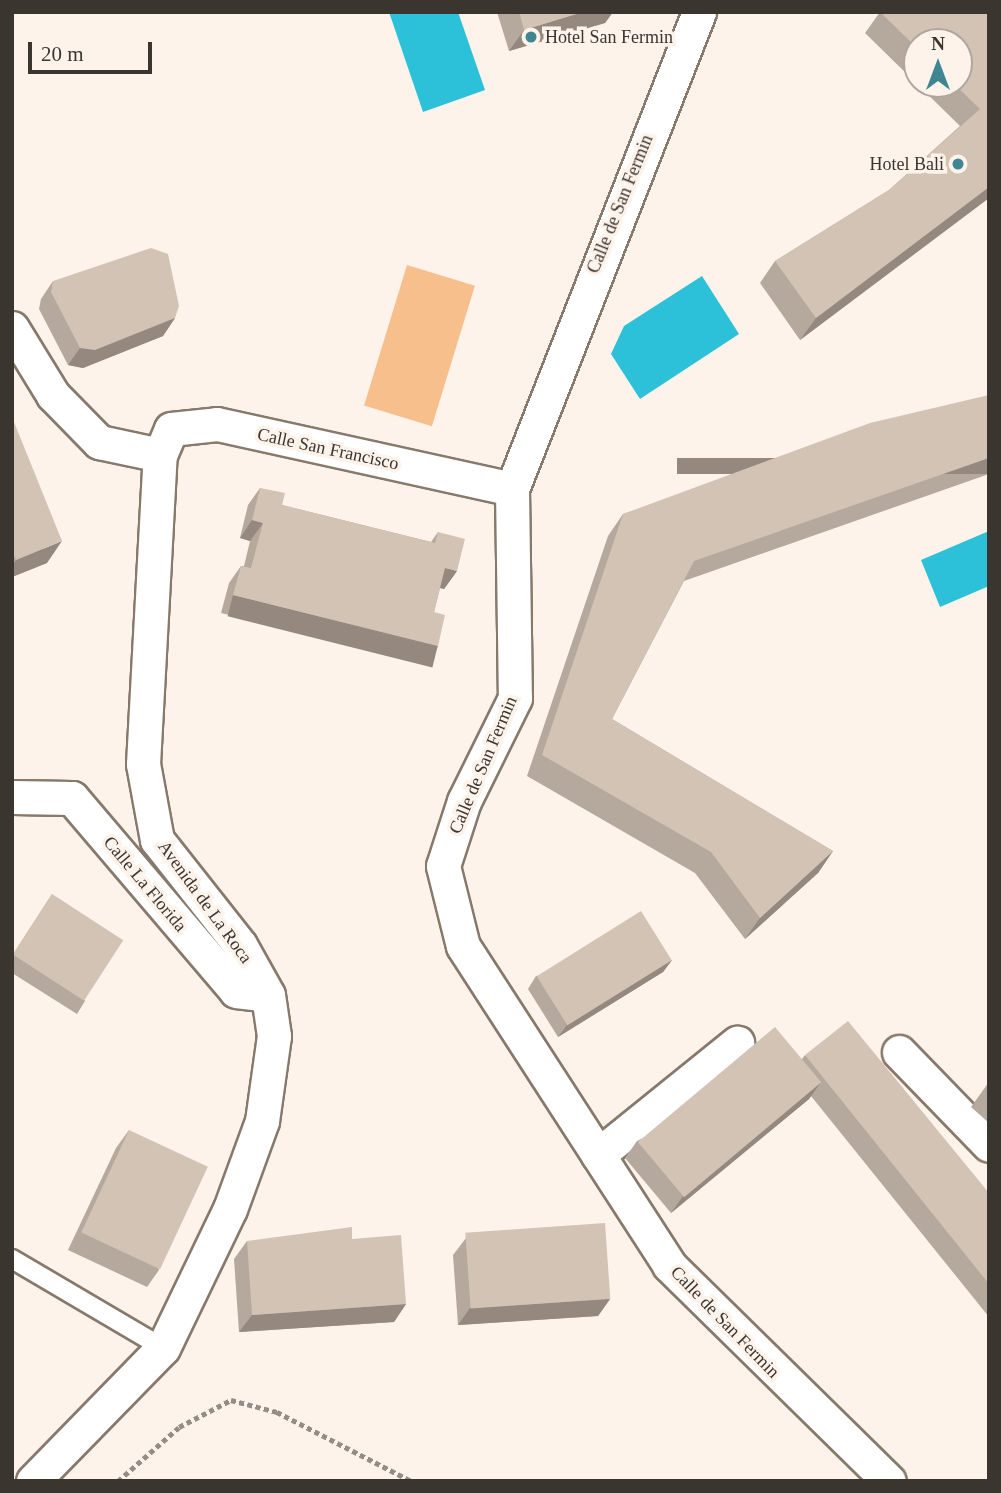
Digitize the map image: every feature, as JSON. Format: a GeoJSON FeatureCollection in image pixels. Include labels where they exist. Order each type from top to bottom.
{"type":"FeatureCollection","features":[{"type":"Feature","properties":{"kind":"street","name":"Calle de San Fermin"},"geometry":{"type":"LineString","coordinates":[[699,12],[512,489],[515,698],[464,801],[443,866],[463,946],[668,1265],[889,1481]]}},
{"type":"Feature","properties":{"kind":"street"},"geometry":{"type":"LineString","coordinates":[[12,328],[53,395],[99,442],[160,455]]}},
{"type":"Feature","properties":{"kind":"street","name":"Calle San Francisco"},"geometry":{"type":"LineString","coordinates":[[160,455],[171,429],[217,424],[512,489]]}},
{"type":"Feature","properties":{"kind":"street","name":"Avenida de La Roca"},"geometry":{"type":"LineString","coordinates":[[33,1481],[163,1348],[230,1209],[262,1121],[274,1036],[268,995],[240,945],[157,839],[143,764],[160,455]]}},
{"type":"Feature","properties":{"kind":"street","name":"Calle La Florida"},"geometry":{"type":"LineString","coordinates":[[12,797],[72,798],[236,991],[268,995]]}},
{"type":"Feature","properties":{"kind":"street"},"geometry":{"type":"LineString","coordinates":[[598,1155],[737,1043]]}},
{"type":"Feature","properties":{"kind":"street"},"geometry":{"type":"LineString","coordinates":[[899,1052],[989,1145]]}},
{"type":"Feature","properties":{"kind":"lane"},"geometry":{"type":"LineString","coordinates":[[12,1259],[163,1348]]}},
{"type":"Feature","properties":{"kind":"path"},"geometry":{"type":"LineString","coordinates":[[118,1481],[179,1427],[232,1400],[277,1412],[411,1481]]}},
{"type":"Feature","properties":{"kind":"shaded area"},"geometry":{"type":"Polygon","coordinates":[[[407,265],[475,286],[432,426],[364,406],[407,265]]]}},
{"type":"Feature","properties":{"kind":"water"},"geometry":{"type":"Polygon","coordinates":[[[389,12],[458,12],[485,90],[423,112],[389,12]]]}},
{"type":"Feature","properties":{"kind":"water"},"geometry":{"type":"Polygon","coordinates":[[[702,276],[739,334],[640,399],[611,354],[624,326],[702,276]]]}},
{"type":"Feature","properties":{"kind":"water"},"geometry":{"type":"Polygon","coordinates":[[[989,531],[989,586],[940,607],[921,560],[989,531]]]}},
{"type":"Feature","properties":{"kind":"building"},"geometry":{"type":"Polygon","coordinates":[[[519,12],[583,12],[524,30],[519,12]]]}},
{"type":"Feature","properties":{"kind":"building","name":"Hotel Bali"},"geometry":{"type":"Polygon","coordinates":[[[880,12],[989,12],[989,187],[816,318],[775,261],[889,190],[980,109],[969,98],[973,98],[973,28],[903,28],[903,34],[880,12]]]}},
{"type":"Feature","properties":{"kind":"building"},"geometry":{"type":"Polygon","coordinates":[[[151,248],[168,254],[179,306],[175,318],[95,350],[80,348],[51,292],[53,281],[151,248]]]}},
{"type":"Feature","properties":{"kind":"building"},"geometry":{"type":"Polygon","coordinates":[[[989,395],[989,458],[694,561],[612,719],[833,851],[760,918],[711,852],[542,755],[623,514],[870,423],[989,395]]]}},
{"type":"Feature","properties":{"kind":"building"},"geometry":{"type":"Polygon","coordinates":[[[12,417],[62,541],[16,560],[12,551],[12,417]]]}},
{"type":"Feature","properties":{"kind":"building"},"geometry":{"type":"Polygon","coordinates":[[[260,488],[285,493],[282,505],[435,543],[438,532],[465,539],[457,571],[445,568],[434,612],[445,615],[438,646],[233,595],[241,566],[251,568],[263,523],[252,520],[260,488]]]}},
{"type":"Feature","properties":{"kind":"building"},"geometry":{"type":"Polygon","coordinates":[[[52,894],[123,940],[84,1001],[13,954],[52,894]]]}},
{"type":"Feature","properties":{"kind":"building"},"geometry":{"type":"Polygon","coordinates":[[[641,911],[672,960],[567,1025],[537,976],[641,911]]]}},
{"type":"Feature","properties":{"kind":"building"},"geometry":{"type":"Polygon","coordinates":[[[848,1021],[989,1193],[989,1284],[805,1055],[848,1021]]]}},
{"type":"Feature","properties":{"kind":"building"},"geometry":{"type":"Polygon","coordinates":[[[775,1027],[821,1082],[684,1197],[638,1142],[775,1027]]]}},
{"type":"Feature","properties":{"kind":"building"},"geometry":{"type":"Polygon","coordinates":[[[129,1130],[208,1167],[160,1269],[81,1232],[129,1130]]]}},
{"type":"Feature","properties":{"kind":"building"},"geometry":{"type":"Polygon","coordinates":[[[605,1223],[610,1299],[471,1309],[465,1233],[605,1223]]]}},
{"type":"Feature","properties":{"kind":"building"},"geometry":{"type":"Polygon","coordinates":[[[352,1227],[352,1239],[401,1235],[406,1304],[252,1315],[247,1241],[352,1227]]]}},
{"type":"Feature","properties":{"kind":"place","name":"Hotel San Fermin"},"geometry":{"type":"Point","coordinates":[531,37]}},
{"type":"Feature","properties":{"kind":"place","name":"Hotel Bali"},"geometry":{"type":"Point","coordinates":[958,164]}}]}
